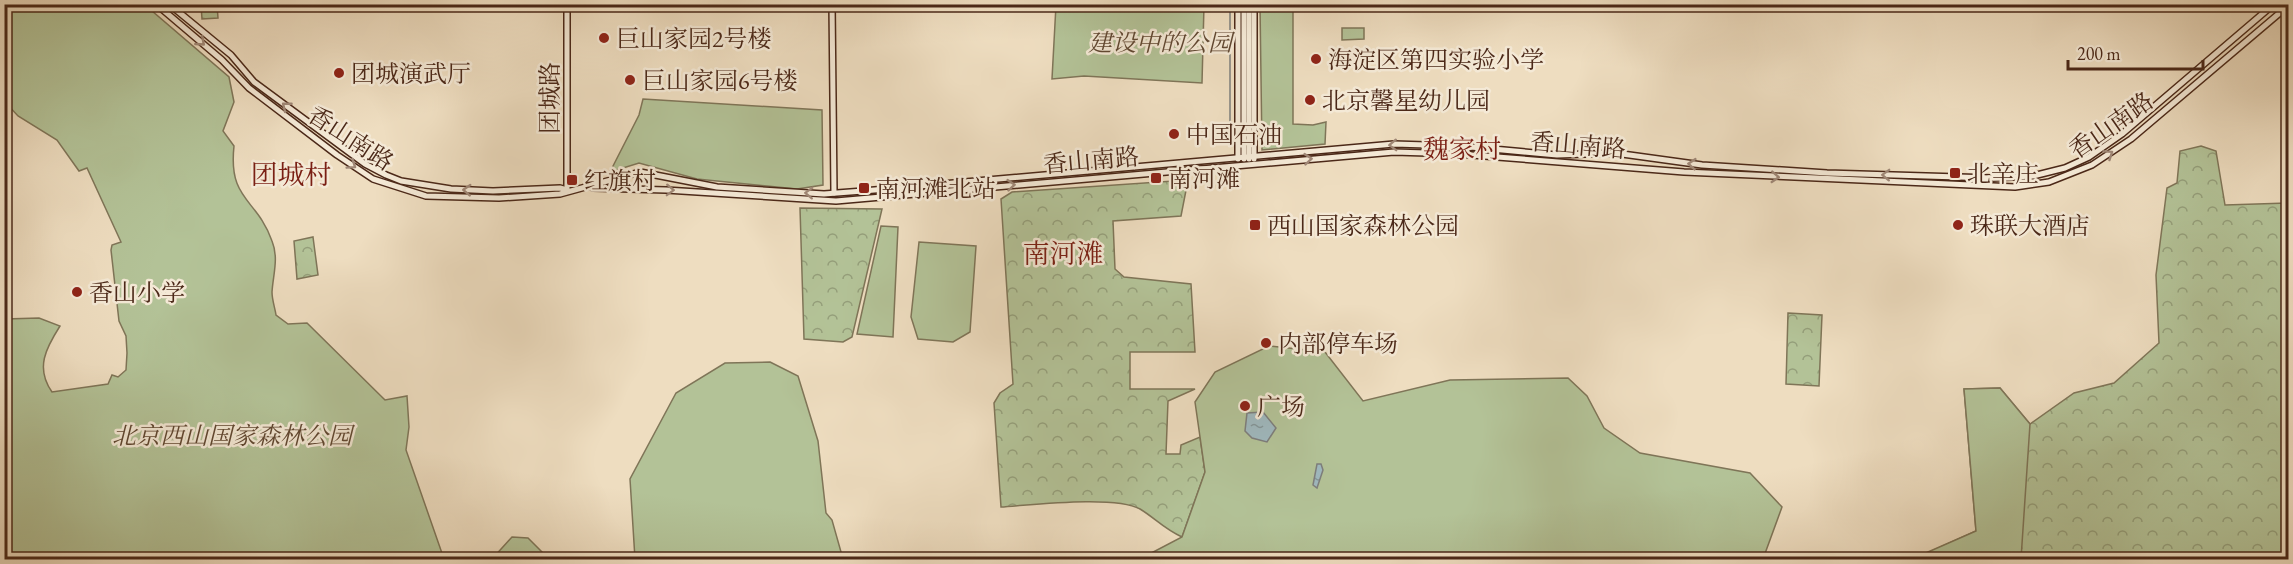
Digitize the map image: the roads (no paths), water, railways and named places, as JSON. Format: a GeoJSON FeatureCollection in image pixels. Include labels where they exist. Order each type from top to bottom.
{"type":"FeatureCollection","features":[{"type":"Feature","properties":{"kind":"main road","name":"香山南路"},"geometry":{"type":"LineString","coordinates":[[156,4],[222,60],[249,88],[373,179],[426,196],[499,198],[560,194],[567,190]]}},
{"type":"Feature","properties":{"kind":"main road","name":"香山南路"},"geometry":{"type":"LineString","coordinates":[[169,4],[231,55],[262,88],[365,164],[401,181],[451,189],[493,191],[560,188],[567,190],[666,189],[836,201],[1394,152],[1459,154],[1684,172],[2015,188],[2049,182],[2092,165],[2131,139],[2289,6]]}},
{"type":"Feature","properties":{"kind":"main road","name":"团城路"},"geometry":{"type":"LineString","coordinates":[[567,4],[567,190]]}},
{"type":"Feature","properties":{"kind":"main road"},"geometry":{"type":"LineString","coordinates":[[832,4],[834,193]]}},
{"type":"Feature","properties":{"kind":"main road"},"geometry":{"type":"LineString","coordinates":[[1238,4],[1246,157]]}},
{"type":"Feature","properties":{"kind":"main road"},"geometry":{"type":"LineString","coordinates":[[1244,4],[1246,164]]}},
{"type":"Feature","properties":{"kind":"main road"},"geometry":{"type":"LineString","coordinates":[[1246,164],[1249,4]]}},
{"type":"Feature","properties":{"kind":"main road"},"geometry":{"type":"LineString","coordinates":[[1246,157],[1254,4]]}},
{"type":"Feature","properties":{"kind":"main road","name":"香山南路"},"geometry":{"type":"LineString","coordinates":[[591,188],[640,172],[717,188],[834,193],[1394,144],[1460,146],[1557,155],[1615,153],[1702,165],[1827,173],[1992,178],[2033,176],[2065,168],[2089,157],[2122,134],[2274,4]]}},
{"type":"Feature","properties":{"kind":"main road"},"geometry":{"type":"LineString","coordinates":[[2186,79],[2193,87]]}},
{"type":"Feature","properties":{"kind":"water"},"geometry":{"type":"Polygon","coordinates":[[[1263,412],[1276,428],[1267,442],[1252,438],[1245,431],[1247,413],[1263,412]]]}},
{"type":"Feature","properties":{"kind":"water"},"geometry":{"type":"Polygon","coordinates":[[[1317,464],[1321,464],[1323,470],[1317,488],[1313,485],[1317,464]]]}},
{"type":"Feature","properties":{"kind":"waterway"},"geometry":{"type":"LineString","coordinates":[[1230,4],[1230,143]]}},
{"type":"Feature","properties":{"kind":"place","name":"巨山家园2号楼"},"geometry":{"type":"Point","coordinates":[604,38]}},
{"type":"Feature","properties":{"kind":"place","name":"海淀区第四实验小学"},"geometry":{"type":"Point","coordinates":[1316,59]}},
{"type":"Feature","properties":{"kind":"place","name":"团城演武厅"},"geometry":{"type":"Point","coordinates":[339,73]}},
{"type":"Feature","properties":{"kind":"place","name":"巨山家园6号楼"},"geometry":{"type":"Point","coordinates":[630,80]}},
{"type":"Feature","properties":{"kind":"place","name":"北京馨星幼儿园"},"geometry":{"type":"Point","coordinates":[1310,100]}},
{"type":"Feature","properties":{"kind":"place","name":"中国石油"},"geometry":{"type":"Point","coordinates":[1174,134]}},
{"type":"Feature","properties":{"kind":"place","name":"北辛庄"},"geometry":{"type":"Point","coordinates":[1955,173]}},
{"type":"Feature","properties":{"kind":"place","name":"南河滩"},"geometry":{"type":"Point","coordinates":[1156,178]}},
{"type":"Feature","properties":{"kind":"place","name":"红旗村"},"geometry":{"type":"Point","coordinates":[572,180]}},
{"type":"Feature","properties":{"kind":"place","name":"南河滩北站"},"geometry":{"type":"Point","coordinates":[864,188]}},
{"type":"Feature","properties":{"kind":"place","name":"西山国家森林公园"},"geometry":{"type":"Point","coordinates":[1255,225]}},
{"type":"Feature","properties":{"kind":"place","name":"珠联大酒店"},"geometry":{"type":"Point","coordinates":[1958,225]}},
{"type":"Feature","properties":{"kind":"place","name":"香山小学"},"geometry":{"type":"Point","coordinates":[77,292]}},
{"type":"Feature","properties":{"kind":"place","name":"内部停车场"},"geometry":{"type":"Point","coordinates":[1266,343]}},
{"type":"Feature","properties":{"kind":"place","name":"广场"},"geometry":{"type":"Point","coordinates":[1245,406]}},
{"type":"Feature","properties":{"kind":"district","name":"魏家村"},"geometry":{"type":"Point","coordinates":[1462,149]}},
{"type":"Feature","properties":{"kind":"district","name":"团城村"},"geometry":{"type":"Point","coordinates":[291,174]}},
{"type":"Feature","properties":{"kind":"district","name":"南河滩"},"geometry":{"type":"Point","coordinates":[1063,253]}},
{"type":"Feature","properties":{"kind":"park label","name":"建设中的公园"},"geometry":{"type":"Point","coordinates":[1160,42]}},
{"type":"Feature","properties":{"kind":"park label","name":"北京西山国家森林公园"},"geometry":{"type":"Point","coordinates":[232,435]}}]}
